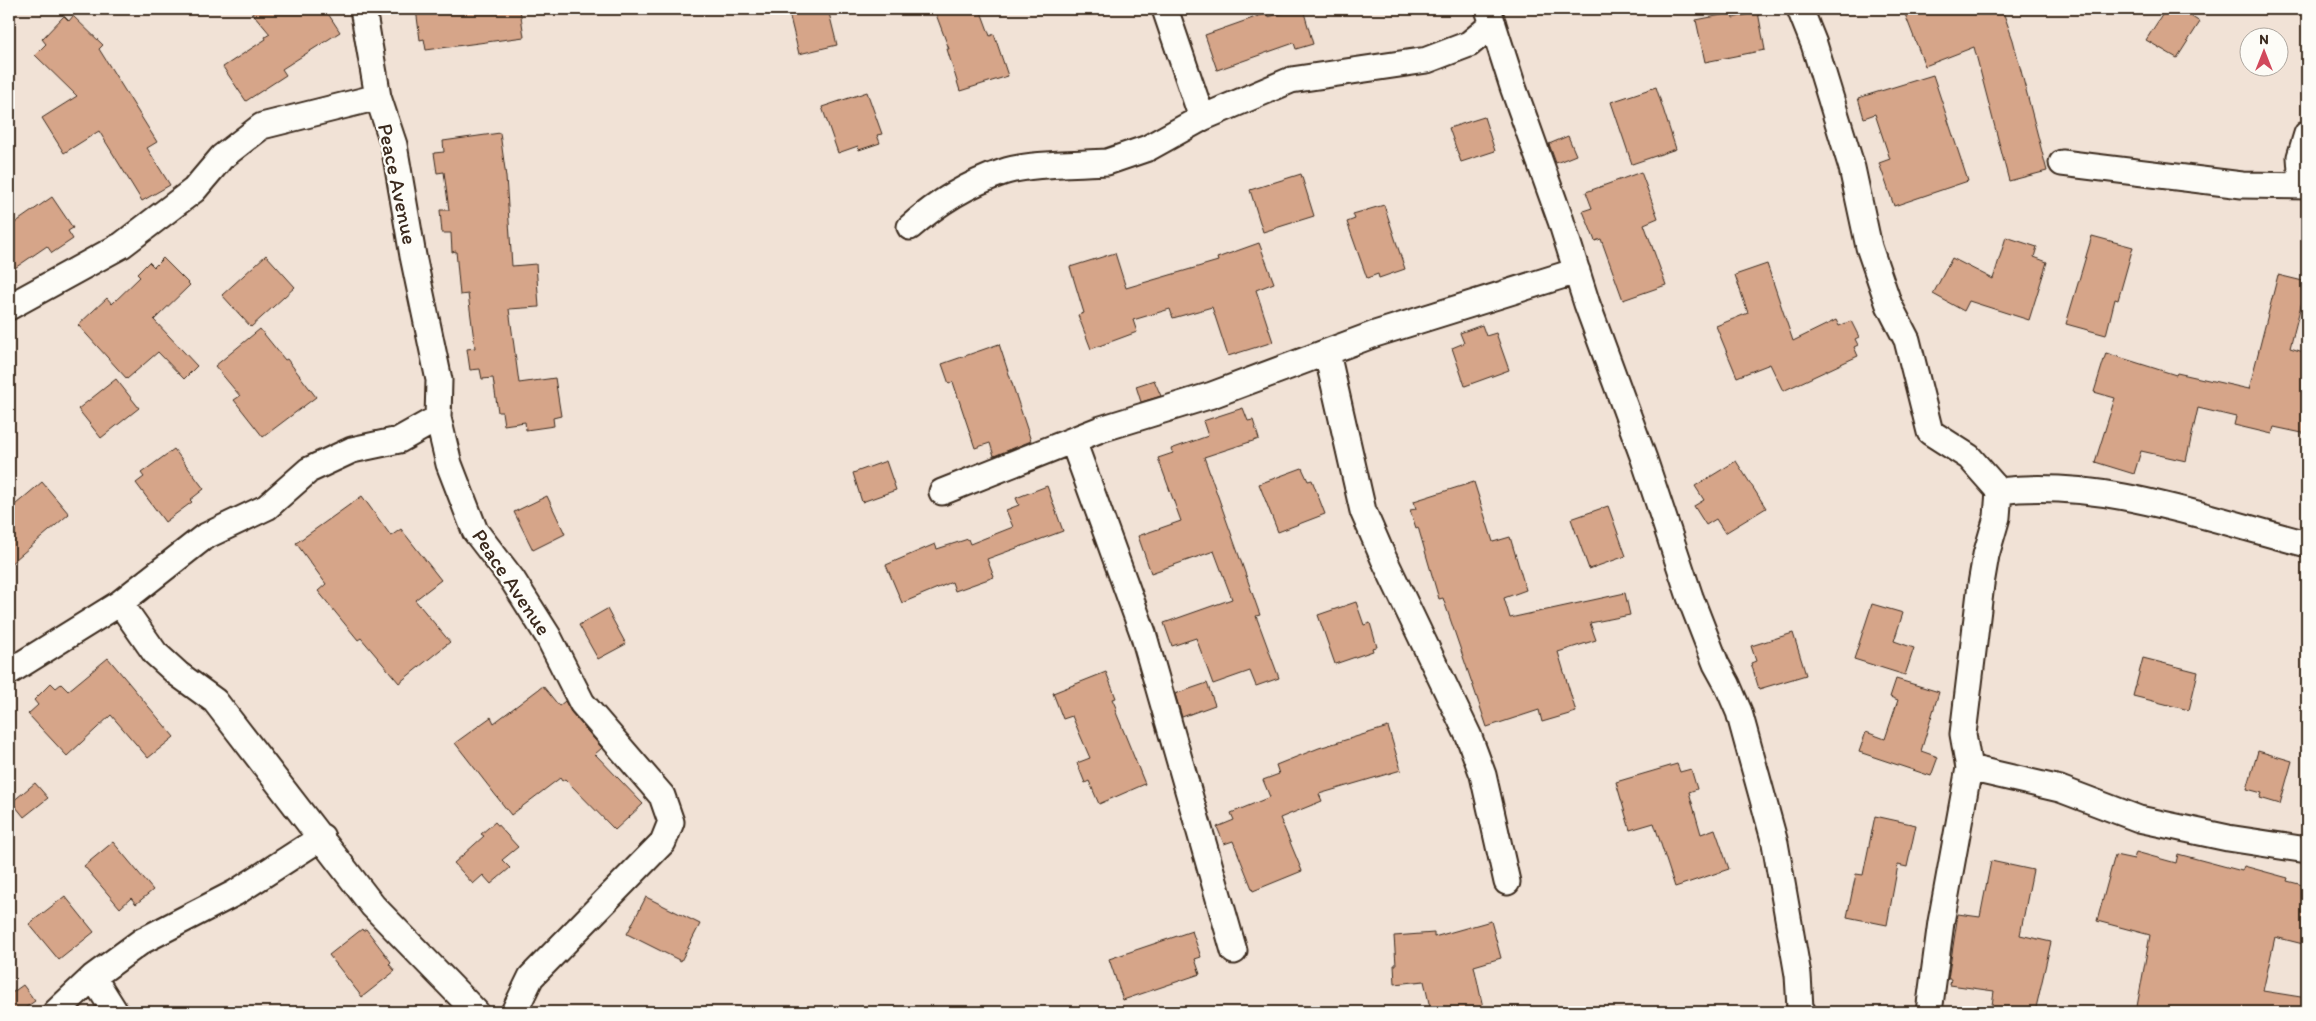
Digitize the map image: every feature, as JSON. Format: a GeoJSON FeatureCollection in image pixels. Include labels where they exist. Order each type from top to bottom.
{"type":"FeatureCollection","features":[{"type":"Feature","properties":{"kind":"street","name":"Peace Avenue"},"geometry":{"type":"LineString","coordinates":[[362,9],[378,96],[394,145],[413,256],[439,380],[438,418],[449,464],[475,531],[512,579],[548,636],[582,702],[662,796],[671,822],[663,842],[531,978],[514,1012]]}},
{"type":"Feature","properties":{"kind":"street"},"geometry":{"type":"LineString","coordinates":[[1165,9],[1202,118]]}},
{"type":"Feature","properties":{"kind":"street"},"geometry":{"type":"LineString","coordinates":[[1800,9],[1814,44],[1852,168],[1869,247],[1889,305],[1907,340],[1930,432],[1969,458],[1999,491],[1997,517],[1986,555],[1981,584],[1963,734],[1969,768],[1941,922],[1930,1012]]}},
{"type":"Feature","properties":{"kind":"street"},"geometry":{"type":"LineString","coordinates":[[910,226],[935,205],[952,195],[1004,172],[1107,162],[1148,148],[1202,118],[1303,76],[1427,60],[1469,44],[1490,16]]}},
{"type":"Feature","properties":{"kind":"street"},"geometry":{"type":"LineString","coordinates":[[1490,16],[1690,596],[1716,664],[1739,712],[1775,843],[1798,975],[1800,1008],[1803,1012]]}},
{"type":"Feature","properties":{"kind":"street"},"geometry":{"type":"LineString","coordinates":[[9,307],[122,245],[194,190],[222,157],[262,126],[378,96]]}},
{"type":"Feature","properties":{"kind":"street"},"geometry":{"type":"LineString","coordinates":[[2062,162],[2242,184],[2305,186],[2300,157],[2307,134]]}},
{"type":"Feature","properties":{"kind":"street"},"geometry":{"type":"LineString","coordinates":[[942,492],[1101,429],[1212,395],[1375,334],[1577,270]]}},
{"type":"Feature","properties":{"kind":"street"},"geometry":{"type":"LineString","coordinates":[[1327,353],[1363,511],[1469,737],[1483,775],[1507,882]]}},
{"type":"Feature","properties":{"kind":"street"},"geometry":{"type":"LineString","coordinates":[[9,672],[120,603],[204,537],[268,507],[309,470],[352,450],[399,440],[438,418]]}},
{"type":"Feature","properties":{"kind":"street"},"geometry":{"type":"LineString","coordinates":[[1073,441],[1142,633],[1234,951]]}},
{"type":"Feature","properties":{"kind":"street"},"geometry":{"type":"LineString","coordinates":[[1999,491],[2025,488],[2092,490],[2184,511],[2307,544]]}},
{"type":"Feature","properties":{"kind":"street"},"geometry":{"type":"LineString","coordinates":[[120,603],[155,653],[178,674],[215,701],[268,772],[322,837],[373,906],[476,1012]]}},
{"type":"Feature","properties":{"kind":"street"},"geometry":{"type":"LineString","coordinates":[[1969,768],[2060,789],[2139,819],[2228,838],[2307,850]]}},
{"type":"Feature","properties":{"kind":"street"},"geometry":{"type":"LineString","coordinates":[[56,1012],[93,977],[142,941],[235,893],[322,837]]}},
{"type":"Feature","properties":{"kind":"street"},"geometry":{"type":"LineString","coordinates":[[93,977],[115,1012]]}},
{"type":"Feature","properties":{"kind":"building"},"geometry":{"type":"Polygon","coordinates":[[[249,9],[325,9],[340,32],[282,69],[286,75],[246,101],[223,67],[266,39],[265,37],[270,34],[249,9]]]}},
{"type":"Feature","properties":{"kind":"building"},"geometry":{"type":"Polygon","coordinates":[[[416,9],[520,9],[524,37],[426,50],[424,39],[420,40],[416,9]]]}},
{"type":"Feature","properties":{"kind":"building"},"geometry":{"type":"Polygon","coordinates":[[[788,9],[828,9],[837,45],[799,54],[788,9]]]}},
{"type":"Feature","properties":{"kind":"building"},"geometry":{"type":"Polygon","coordinates":[[[934,9],[980,9],[990,36],[994,34],[1008,76],[960,91],[947,49],[949,49],[934,9]]]}},
{"type":"Feature","properties":{"kind":"building"},"geometry":{"type":"Polygon","coordinates":[[[1303,9],[1313,44],[1296,49],[1294,43],[1217,70],[1205,35],[1267,13],[1268,17],[1303,9]]]}},
{"type":"Feature","properties":{"kind":"building"},"geometry":{"type":"Polygon","coordinates":[[[1903,9],[2002,9],[2013,40],[2047,171],[2009,181],[1974,47],[1925,66],[1903,9]]]}},
{"type":"Feature","properties":{"kind":"building"},"geometry":{"type":"Polygon","coordinates":[[[2166,9],[2179,9],[2200,22],[2177,58],[2146,40],[2166,9]]]}},
{"type":"Feature","properties":{"kind":"building"},"geometry":{"type":"Polygon","coordinates":[[[1758,12],[1765,50],[1705,62],[1696,20],[1732,13],[1733,18],[1758,12]]]}},
{"type":"Feature","properties":{"kind":"building"},"geometry":{"type":"Polygon","coordinates":[[[64,16],[69,21],[73,16],[103,45],[99,49],[157,142],[147,148],[170,185],[142,201],[99,131],[64,153],[42,118],[77,96],[35,55],[46,44],[42,39],[64,16]]]}},
{"type":"Feature","properties":{"kind":"building"},"geometry":{"type":"Polygon","coordinates":[[[1933,75],[1968,181],[1894,206],[1879,163],[1890,159],[1875,114],[1864,118],[1858,98],[1933,75]]]}},
{"type":"Feature","properties":{"kind":"building"},"geometry":{"type":"Polygon","coordinates":[[[1656,87],[1676,149],[1632,164],[1611,102],[1656,87]]]}},
{"type":"Feature","properties":{"kind":"building"},"geometry":{"type":"Polygon","coordinates":[[[867,92],[882,134],[877,135],[880,143],[859,150],[858,146],[838,153],[822,107],[867,92]]]}},
{"type":"Feature","properties":{"kind":"building"},"geometry":{"type":"Polygon","coordinates":[[[1484,117],[1495,151],[1461,162],[1449,128],[1484,117]]]}},
{"type":"Feature","properties":{"kind":"building"},"geometry":{"type":"Polygon","coordinates":[[[500,133],[506,177],[512,266],[536,264],[539,307],[509,309],[519,383],[555,378],[561,416],[553,418],[554,426],[526,430],[525,422],[504,425],[502,412],[498,412],[493,378],[482,379],[480,369],[470,370],[467,349],[475,348],[468,294],[460,295],[456,251],[452,252],[451,233],[442,233],[440,210],[449,210],[444,172],[437,173],[434,153],[444,152],[443,141],[500,133]]]}},
{"type":"Feature","properties":{"kind":"building"},"geometry":{"type":"Polygon","coordinates":[[[1568,136],[1576,155],[1556,163],[1549,144],[1568,136]]]}},
{"type":"Feature","properties":{"kind":"building"},"geometry":{"type":"Polygon","coordinates":[[[1641,172],[1658,218],[1644,224],[1666,285],[1623,300],[1601,239],[1595,241],[1583,211],[1592,208],[1586,192],[1641,172]]]}},
{"type":"Feature","properties":{"kind":"building"},"geometry":{"type":"Polygon","coordinates":[[[1301,174],[1314,216],[1263,232],[1250,190],[1301,174]]]}},
{"type":"Feature","properties":{"kind":"building"},"geometry":{"type":"Polygon","coordinates":[[[52,197],[73,228],[68,231],[73,239],[52,253],[47,246],[9,272],[9,227],[52,197]]]}},
{"type":"Feature","properties":{"kind":"building"},"geometry":{"type":"Polygon","coordinates":[[[1384,205],[1405,269],[1379,278],[1378,274],[1367,278],[1347,222],[1355,219],[1353,214],[1384,205]]]}},
{"type":"Feature","properties":{"kind":"building"},"geometry":{"type":"Polygon","coordinates":[[[2092,236],[2133,247],[2118,300],[2115,299],[2106,335],[2066,324],[2092,236]]]}},
{"type":"Feature","properties":{"kind":"building"},"geometry":{"type":"Polygon","coordinates":[[[2006,237],[2037,247],[2034,257],[2047,262],[2029,320],[1969,301],[1964,311],[1933,294],[1952,258],[1993,279],[2006,237]]]}},
{"type":"Feature","properties":{"kind":"building"},"geometry":{"type":"Polygon","coordinates":[[[1259,243],[1274,283],[1256,290],[1273,342],[1228,356],[1212,307],[1173,318],[1170,309],[1133,320],[1137,332],[1091,349],[1078,315],[1084,313],[1070,267],[1115,253],[1126,288],[1218,261],[1217,258],[1259,243]]]}},
{"type":"Feature","properties":{"kind":"building"},"geometry":{"type":"Polygon","coordinates":[[[266,255],[295,287],[251,327],[222,295],[266,255]]]}},
{"type":"Feature","properties":{"kind":"building"},"geometry":{"type":"Polygon","coordinates":[[[163,258],[190,285],[154,320],[197,366],[184,379],[158,352],[127,379],[78,325],[107,298],[112,304],[140,277],[137,274],[149,262],[154,267],[163,258]]]}},
{"type":"Feature","properties":{"kind":"building"},"geometry":{"type":"Polygon","coordinates":[[[1767,264],[1793,341],[1836,320],[1839,326],[1851,321],[1859,337],[1855,339],[1858,345],[1854,347],[1858,356],[1783,391],[1770,364],[1737,377],[1716,326],[1748,313],[1735,275],[1767,264]]]}},
{"type":"Feature","properties":{"kind":"building"},"geometry":{"type":"Polygon","coordinates":[[[2278,275],[2307,282],[2290,348],[2307,353],[2307,434],[2274,427],[2272,434],[2234,425],[2236,417],[2198,408],[2186,461],[2141,451],[2134,474],[2095,462],[2115,398],[2094,392],[2106,353],[2176,375],[2177,373],[2249,389],[2278,275]]]}},
{"type":"Feature","properties":{"kind":"building"},"geometry":{"type":"Polygon","coordinates":[[[1482,325],[1486,336],[1496,333],[1509,370],[1465,386],[1452,348],[1464,343],[1460,333],[1482,325]]]}},
{"type":"Feature","properties":{"kind":"building"},"geometry":{"type":"Polygon","coordinates":[[[260,329],[285,360],[287,359],[316,397],[263,437],[234,400],[240,396],[215,366],[260,329]]]}},
{"type":"Feature","properties":{"kind":"building"},"geometry":{"type":"Polygon","coordinates":[[[999,344],[1031,441],[994,456],[990,443],[975,448],[953,382],[949,384],[942,364],[999,344]]]}},
{"type":"Feature","properties":{"kind":"building"},"geometry":{"type":"Polygon","coordinates":[[[116,379],[139,408],[101,438],[78,409],[116,379]]]}},
{"type":"Feature","properties":{"kind":"building"},"geometry":{"type":"Polygon","coordinates":[[[1154,380],[1161,396],[1141,402],[1136,386],[1154,380]]]}},
{"type":"Feature","properties":{"kind":"building"},"geometry":{"type":"Polygon","coordinates":[[[1243,408],[1248,421],[1253,420],[1259,439],[1204,457],[1260,615],[1256,616],[1279,678],[1256,686],[1250,671],[1213,684],[1196,638],[1172,646],[1164,623],[1232,599],[1214,551],[1151,573],[1138,536],[1181,521],[1158,458],[1173,453],[1171,449],[1208,436],[1203,421],[1243,408]]]}},
{"type":"Feature","properties":{"kind":"building"},"geometry":{"type":"Polygon","coordinates":[[[174,449],[204,489],[190,500],[192,502],[165,522],[136,483],[144,477],[141,473],[174,449]]]}},
{"type":"Feature","properties":{"kind":"building"},"geometry":{"type":"Polygon","coordinates":[[[886,461],[896,490],[862,502],[853,473],[886,461]]]}},
{"type":"Feature","properties":{"kind":"building"},"geometry":{"type":"Polygon","coordinates":[[[1736,461],[1766,508],[1725,533],[1716,519],[1706,525],[1694,506],[1704,500],[1695,486],[1736,461]]]}},
{"type":"Feature","properties":{"kind":"building"},"geometry":{"type":"Polygon","coordinates":[[[1302,468],[1308,481],[1312,480],[1325,514],[1278,532],[1259,484],[1302,468]]]}},
{"type":"Feature","properties":{"kind":"building"},"geometry":{"type":"Polygon","coordinates":[[[42,482],[69,514],[9,565],[9,510],[42,482]]]}},
{"type":"Feature","properties":{"kind":"building"},"geometry":{"type":"Polygon","coordinates":[[[1474,482],[1493,542],[1510,537],[1526,590],[1504,598],[1510,618],[1625,593],[1630,615],[1590,623],[1596,640],[1558,652],[1576,712],[1542,722],[1539,710],[1487,727],[1443,598],[1439,599],[1418,527],[1416,528],[1410,510],[1416,509],[1414,501],[1474,482]]]}},
{"type":"Feature","properties":{"kind":"building"},"geometry":{"type":"Polygon","coordinates":[[[1047,486],[1063,531],[987,559],[994,577],[955,591],[952,582],[902,603],[886,565],[935,544],[937,549],[968,539],[970,544],[1013,527],[1006,510],[1019,505],[1016,498],[1047,486]]]}},
{"type":"Feature","properties":{"kind":"building"},"geometry":{"type":"Polygon","coordinates":[[[362,496],[391,536],[401,529],[441,580],[415,600],[450,642],[399,683],[361,638],[358,640],[318,591],[326,584],[296,543],[362,496]]]}},
{"type":"Feature","properties":{"kind":"building"},"geometry":{"type":"Polygon","coordinates":[[[547,496],[565,534],[533,550],[514,512],[547,496]]]}},
{"type":"Feature","properties":{"kind":"building"},"geometry":{"type":"Polygon","coordinates":[[[1608,506],[1626,556],[1589,569],[1571,519],[1608,506]]]}},
{"type":"Feature","properties":{"kind":"building"},"geometry":{"type":"Polygon","coordinates":[[[1356,602],[1364,625],[1370,623],[1377,647],[1372,648],[1373,651],[1335,664],[1318,615],[1356,602]]]}},
{"type":"Feature","properties":{"kind":"building"},"geometry":{"type":"Polygon","coordinates":[[[1872,604],[1903,613],[1894,641],[1914,648],[1905,675],[1854,659],[1872,604]]]}},
{"type":"Feature","properties":{"kind":"building"},"geometry":{"type":"Polygon","coordinates":[[[607,609],[626,644],[598,659],[579,625],[607,609]]]}},
{"type":"Feature","properties":{"kind":"building"},"geometry":{"type":"Polygon","coordinates":[[[1793,633],[1806,675],[1759,689],[1751,663],[1756,661],[1751,646],[1793,633]]]}},
{"type":"Feature","properties":{"kind":"building"},"geometry":{"type":"Polygon","coordinates":[[[108,658],[174,737],[148,758],[111,715],[67,756],[28,714],[38,705],[34,700],[51,683],[56,688],[61,684],[68,691],[108,658]]]}},
{"type":"Feature","properties":{"kind":"building"},"geometry":{"type":"Polygon","coordinates":[[[2143,658],[2198,672],[2189,710],[2133,696],[2143,658]]]}},
{"type":"Feature","properties":{"kind":"building"},"geometry":{"type":"Polygon","coordinates":[[[1106,672],[1116,698],[1112,699],[1117,710],[1115,710],[1145,784],[1099,804],[1089,781],[1085,783],[1077,763],[1090,758],[1072,716],[1063,719],[1053,693],[1106,672]]]}},
{"type":"Feature","properties":{"kind":"building"},"geometry":{"type":"Polygon","coordinates":[[[1896,679],[1939,692],[1921,751],[1938,757],[1931,776],[1859,752],[1866,732],[1885,739],[1898,700],[1890,697],[1896,679]]]}},
{"type":"Feature","properties":{"kind":"building"},"geometry":{"type":"Polygon","coordinates":[[[1207,683],[1215,705],[1182,717],[1175,694],[1207,683]]]}},
{"type":"Feature","properties":{"kind":"building"},"geometry":{"type":"Polygon","coordinates":[[[543,686],[559,706],[565,701],[571,712],[602,748],[595,754],[643,804],[615,830],[565,779],[562,781],[560,778],[511,815],[455,743],[491,717],[494,723],[543,686]]]}},
{"type":"Feature","properties":{"kind":"building"},"geometry":{"type":"Polygon","coordinates":[[[1388,727],[1401,770],[1319,794],[1322,801],[1280,818],[1302,871],[1253,891],[1233,841],[1224,844],[1217,827],[1234,820],[1231,813],[1270,797],[1263,780],[1279,774],[1276,765],[1319,748],[1388,727]]]}},
{"type":"Feature","properties":{"kind":"building"},"geometry":{"type":"Polygon","coordinates":[[[2258,751],[2292,761],[2280,804],[2260,798],[2262,793],[2247,789],[2258,751]]]}},
{"type":"Feature","properties":{"kind":"building"},"geometry":{"type":"Polygon","coordinates":[[[1677,764],[1680,772],[1691,769],[1697,789],[1689,792],[1701,834],[1715,829],[1729,869],[1675,887],[1654,823],[1630,830],[1616,782],[1677,764]]]}},
{"type":"Feature","properties":{"kind":"building"},"geometry":{"type":"Polygon","coordinates":[[[35,783],[48,798],[24,817],[12,802],[35,783]]]}},
{"type":"Feature","properties":{"kind":"building"},"geometry":{"type":"Polygon","coordinates":[[[1875,816],[1916,825],[1907,867],[1898,865],[1887,925],[1847,917],[1856,874],[1863,875],[1875,816]]]}},
{"type":"Feature","properties":{"kind":"building"},"geometry":{"type":"Polygon","coordinates":[[[495,822],[518,847],[502,860],[510,868],[491,884],[483,875],[473,884],[454,863],[484,836],[481,834],[495,822]]]}},
{"type":"Feature","properties":{"kind":"building"},"geometry":{"type":"Polygon","coordinates":[[[113,842],[153,890],[136,904],[131,898],[120,908],[84,866],[113,842]]]}},
{"type":"Feature","properties":{"kind":"building"},"geometry":{"type":"Polygon","coordinates":[[[2136,852],[2176,863],[2178,854],[2242,871],[2244,866],[2288,878],[2287,881],[2307,886],[2307,945],[2275,937],[2263,991],[2307,998],[2307,1012],[2136,1012],[2150,935],[2097,921],[2115,855],[2134,859],[2136,852]]]}},
{"type":"Feature","properties":{"kind":"building"},"geometry":{"type":"Polygon","coordinates":[[[1991,861],[2033,870],[2020,935],[2051,942],[2035,1012],[1991,1012],[1994,991],[1950,985],[1951,979],[1948,979],[1958,914],[1980,917],[1991,861]]]}},
{"type":"Feature","properties":{"kind":"building"},"geometry":{"type":"Polygon","coordinates":[[[65,896],[94,932],[59,960],[29,924],[65,896]]]}},
{"type":"Feature","properties":{"kind":"building"},"geometry":{"type":"Polygon","coordinates":[[[646,897],[700,924],[681,961],[627,934],[646,897]]]}},
{"type":"Feature","properties":{"kind":"building"},"geometry":{"type":"Polygon","coordinates":[[[1491,921],[1501,958],[1474,966],[1484,1012],[1431,1012],[1424,981],[1395,984],[1394,936],[1434,933],[1434,937],[1491,921]]]}},
{"type":"Feature","properties":{"kind":"building"},"geometry":{"type":"Polygon","coordinates":[[[362,929],[363,931],[366,929],[391,962],[389,964],[395,971],[362,997],[329,955],[362,929]]]}},
{"type":"Feature","properties":{"kind":"building"},"geometry":{"type":"Polygon","coordinates":[[[1192,931],[1201,957],[1195,959],[1200,974],[1123,1000],[1109,959],[1192,931]]]}},
{"type":"Feature","properties":{"kind":"building"},"geometry":{"type":"Polygon","coordinates":[[[23,985],[35,1001],[19,1012],[9,1012],[9,995],[23,985]]]}}]}
